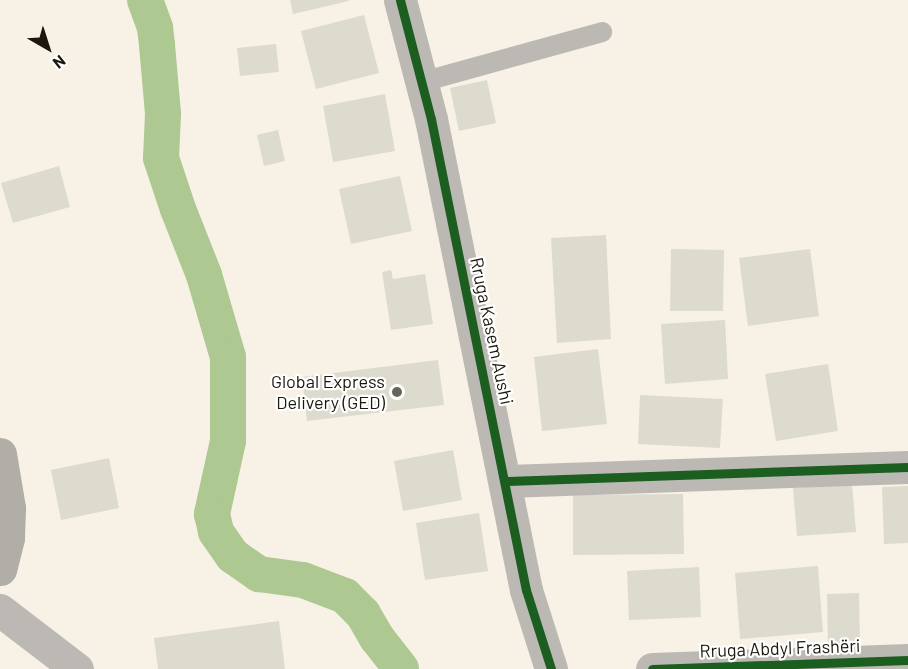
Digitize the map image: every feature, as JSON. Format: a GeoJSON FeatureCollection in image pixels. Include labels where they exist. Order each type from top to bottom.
{"type":"FeatureCollection","features":[{"type":"Feature","properties":{"kind":"street","name":"Rruga Kasem Aushi"},"geometry":{"type":"LineString","coordinates":[[400,0],[422,82],[506,481],[526,590],[551,669]]}},
{"type":"Feature","properties":{"kind":"street"},"geometry":{"type":"LineString","coordinates":[[0,454],[9,508],[8,538],[0,569]]}},
{"type":"Feature","properties":{"kind":"street"},"geometry":{"type":"LineString","coordinates":[[506,481],[908,467]]}},
{"type":"Feature","properties":{"kind":"street"},"geometry":{"type":"LineString","coordinates":[[0,610],[77,669]]}},
{"type":"Feature","properties":{"kind":"street","name":"Rruga Abdyl Frashëri"},"geometry":{"type":"LineString","coordinates":[[652,669],[908,660]]}},
{"type":"Feature","properties":{"kind":"lane"},"geometry":{"type":"LineString","coordinates":[[422,82],[602,32]]}},
{"type":"Feature","properties":{"kind":"building"},"geometry":{"type":"Polygon","coordinates":[[[290,0],[349,0],[349,1],[293,14],[290,0]]]}},
{"type":"Feature","properties":{"kind":"building"},"geometry":{"type":"Polygon","coordinates":[[[364,15],[379,73],[316,89],[301,31],[364,15]]]}},
{"type":"Feature","properties":{"kind":"building"},"geometry":{"type":"Polygon","coordinates":[[[276,44],[279,72],[240,76],[237,48],[276,44]]]}},
{"type":"Feature","properties":{"kind":"building"},"geometry":{"type":"Polygon","coordinates":[[[487,80],[496,123],[459,131],[450,88],[487,80]]]}},
{"type":"Feature","properties":{"kind":"building"},"geometry":{"type":"Polygon","coordinates":[[[385,94],[395,151],[333,162],[323,106],[385,94]]]}},
{"type":"Feature","properties":{"kind":"building"},"geometry":{"type":"Polygon","coordinates":[[[278,130],[285,161],[264,166],[257,135],[278,130]]]}},
{"type":"Feature","properties":{"kind":"building"},"geometry":{"type":"Polygon","coordinates":[[[59,166],[70,207],[13,223],[1,183],[59,166]]]}},
{"type":"Feature","properties":{"kind":"building"},"geometry":{"type":"Polygon","coordinates":[[[400,176],[412,231],[351,244],[339,189],[400,176]]]}},
{"type":"Feature","properties":{"kind":"building"},"geometry":{"type":"Polygon","coordinates":[[[606,235],[611,339],[557,343],[551,238],[606,235]]]}},
{"type":"Feature","properties":{"kind":"building"},"geometry":{"type":"Polygon","coordinates":[[[671,249],[724,250],[723,311],[670,311],[671,249]]]}},
{"type":"Feature","properties":{"kind":"building"},"geometry":{"type":"Polygon","coordinates":[[[810,249],[819,316],[748,326],[739,258],[810,249]]]}},
{"type":"Feature","properties":{"kind":"building"},"geometry":{"type":"Polygon","coordinates":[[[391,270],[393,279],[425,274],[433,324],[391,330],[382,272],[391,270]]]}},
{"type":"Feature","properties":{"kind":"building"},"geometry":{"type":"Polygon","coordinates":[[[725,320],[728,379],[665,384],[661,324],[725,320]]]}},
{"type":"Feature","properties":{"kind":"building"},"geometry":{"type":"Polygon","coordinates":[[[598,349],[607,424],[542,431],[534,357],[598,349]]]}},
{"type":"Feature","properties":{"kind":"building"},"geometry":{"type":"Polygon","coordinates":[[[438,360],[444,405],[307,421],[302,377],[438,360]]]}},
{"type":"Feature","properties":{"kind":"building"},"geometry":{"type":"Polygon","coordinates":[[[828,364],[838,431],[776,441],[765,374],[828,364]]]}},
{"type":"Feature","properties":{"kind":"building"},"geometry":{"type":"Polygon","coordinates":[[[640,395],[723,399],[720,448],[638,444],[640,395]]]}},
{"type":"Feature","properties":{"kind":"building"},"geometry":{"type":"Polygon","coordinates":[[[453,450],[462,500],[403,511],[394,461],[453,450]]]}},
{"type":"Feature","properties":{"kind":"building"},"geometry":{"type":"Polygon","coordinates":[[[109,458],[119,508],[61,520],[51,470],[109,458]]]}},
{"type":"Feature","properties":{"kind":"building"},"geometry":{"type":"Polygon","coordinates":[[[852,484],[856,532],[797,536],[793,488],[852,484]]]}},
{"type":"Feature","properties":{"kind":"building"},"geometry":{"type":"Polygon","coordinates":[[[908,486],[908,543],[884,544],[882,487],[908,486]]]}},
{"type":"Feature","properties":{"kind":"building"},"geometry":{"type":"Polygon","coordinates":[[[683,494],[684,554],[573,555],[573,495],[683,494]]]}},
{"type":"Feature","properties":{"kind":"building"},"geometry":{"type":"Polygon","coordinates":[[[479,513],[488,571],[425,580],[416,523],[479,513]]]}},
{"type":"Feature","properties":{"kind":"building"},"geometry":{"type":"Polygon","coordinates":[[[818,566],[823,632],[740,639],[735,573],[818,566]]]}},
{"type":"Feature","properties":{"kind":"building"},"geometry":{"type":"Polygon","coordinates":[[[699,567],[701,617],[629,620],[627,571],[699,567]]]}},
{"type":"Feature","properties":{"kind":"building"},"geometry":{"type":"Polygon","coordinates":[[[859,593],[860,644],[828,645],[827,594],[859,593]]]}},
{"type":"Feature","properties":{"kind":"building"},"geometry":{"type":"Polygon","coordinates":[[[279,621],[285,669],[158,669],[154,638],[279,621]]]}},
{"type":"Feature","properties":{"kind":"waterway"},"geometry":{"type":"LineString","coordinates":[[145,0],[155,28],[157,45],[163,114],[161,158],[204,275],[228,357],[228,441],[212,514],[216,532],[233,556],[259,574],[303,580],[345,596],[363,614],[377,638],[401,669]]}},
{"type":"Feature","properties":{"kind":"cycle path"},"geometry":{"type":"LineString","coordinates":[[400,0],[431,119],[526,590],[551,669]]}},
{"type":"Feature","properties":{"kind":"cycle path"},"geometry":{"type":"LineString","coordinates":[[506,481],[908,467]]}},
{"type":"Feature","properties":{"kind":"cycle path"},"geometry":{"type":"LineString","coordinates":[[652,669],[908,660]]}},
{"type":"Feature","properties":{"kind":"place","name":"Global Express Delivery (GED)"},"geometry":{"type":"Point","coordinates":[397,392]}}]}
